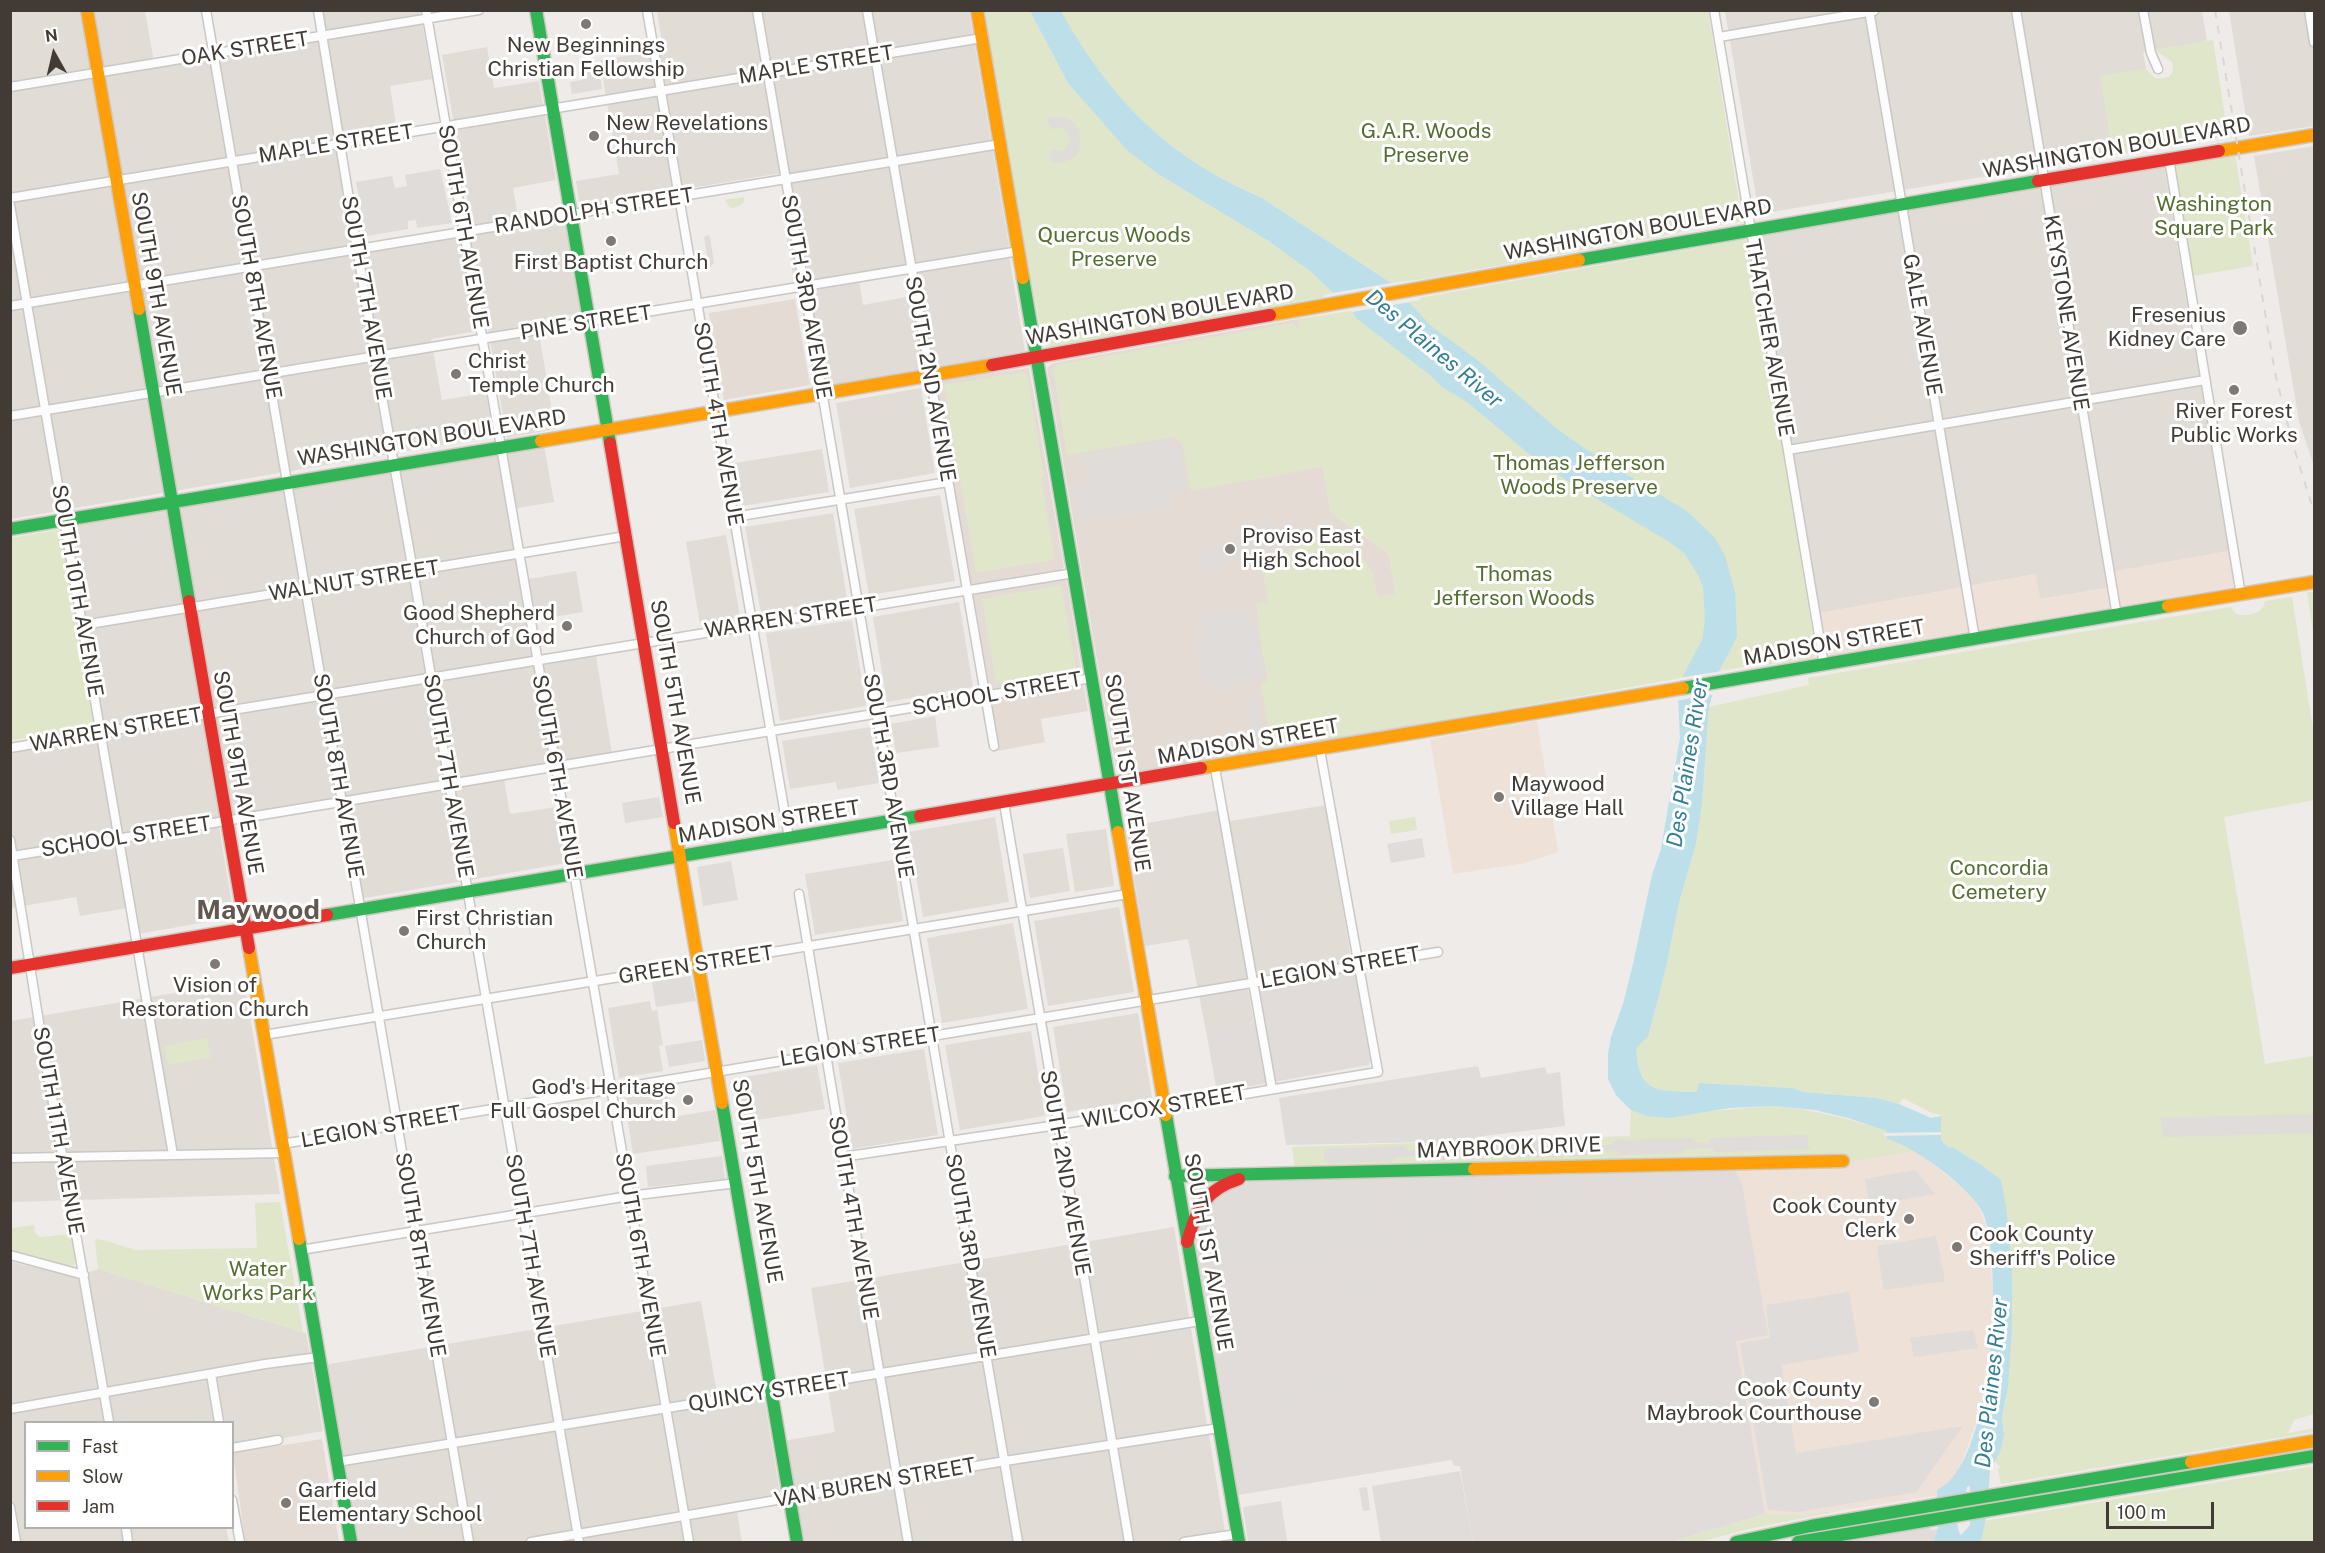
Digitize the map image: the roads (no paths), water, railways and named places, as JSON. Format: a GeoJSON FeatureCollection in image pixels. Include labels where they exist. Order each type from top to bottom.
{"type":"FeatureCollection","features":[{"type":"Feature","properties":{"kind":"main road","name":"SOUTH 9TH AVENUE"},"geometry":{"type":"LineString","coordinates":[[87,10],[351,1542]]}},
{"type":"Feature","properties":{"kind":"main road","name":"SOUTH 5TH AVENUE"},"geometry":{"type":"LineString","coordinates":[[536,10],[797,1542]]}},
{"type":"Feature","properties":{"kind":"main road","name":"SOUTH 1ST AVENUE"},"geometry":{"type":"LineString","coordinates":[[977,10],[1238,1538]]}},
{"type":"Feature","properties":{"kind":"main road","name":"WASHINGTON BOULEVARD"},"geometry":{"type":"LineString","coordinates":[[10,529],[929,376],[1750,229],[2314,135]]}},
{"type":"Feature","properties":{"kind":"main road","name":"MADISON STREET"},"geometry":{"type":"LineString","coordinates":[[10,968],[1215,768],[2314,582]]}},
{"type":"Feature","properties":{"kind":"main road","name":"MAYBROOK DRIVE"},"geometry":{"type":"LineString","coordinates":[[1175,1176],[1843,1161]]}},
{"type":"Feature","properties":{"kind":"main road"},"geometry":{"type":"LineString","coordinates":[[1187,1242],[1196,1210],[1204,1198],[1226,1182],[1260,1174]]}},
{"type":"Feature","properties":{"kind":"main road"},"geometry":{"type":"LineString","coordinates":[[1736,1542],[1811,1526],[2314,1441]]}},
{"type":"Feature","properties":{"kind":"main road"},"geometry":{"type":"LineString","coordinates":[[1798,1542],[2314,1456]]}},
{"type":"Feature","properties":{"kind":"street","name":"SOUTH 8TH AVENUE"},"geometry":{"type":"LineString","coordinates":[[206,10],[469,1542]]}},
{"type":"Feature","properties":{"kind":"street","name":"SOUTH 7TH AVENUE"},"geometry":{"type":"LineString","coordinates":[[318,10],[375,357],[578,1539]]}},
{"type":"Feature","properties":{"kind":"street","name":"OAK STREET"},"geometry":{"type":"LineString","coordinates":[[10,87],[322,37],[426,15],[479,10]]}},
{"type":"Feature","properties":{"kind":"street","name":"SOUTH 4TH AVENUE"},"geometry":{"type":"LineString","coordinates":[[647,10],[789,838]]}},
{"type":"Feature","properties":{"kind":"street","name":"SOUTH 3RD AVENUE"},"geometry":{"type":"LineString","coordinates":[[757,10],[1018,1542]]}},
{"type":"Feature","properties":{"kind":"street","name":"SOUTH 2ND AVENUE"},"geometry":{"type":"LineString","coordinates":[[867,10],[994,746]]}},
{"type":"Feature","properties":{"kind":"street","name":"THATCHER AVENUE"},"geometry":{"type":"LineString","coordinates":[[1714,10],[1824,665]]}},
{"type":"Feature","properties":{"kind":"street"},"geometry":{"type":"LineString","coordinates":[[1719,36],[1874,10]]}},
{"type":"Feature","properties":{"kind":"street","name":"KEYSTONE AVENUE"},"geometry":{"type":"LineString","coordinates":[[2016,10],[2117,616]]}},
{"type":"Feature","properties":{"kind":"street"},"geometry":{"type":"LineString","coordinates":[[2143,10],[2151,53],[2158,69]]}},
{"type":"Feature","properties":{"kind":"street"},"geometry":{"type":"LineString","coordinates":[[2309,10],[2314,42]]}},
{"type":"Feature","properties":{"kind":"street","name":"GALE AVENUE"},"geometry":{"type":"LineString","coordinates":[[1869,11],[1975,639]]}},
{"type":"Feature","properties":{"kind":"street","name":"SOUTH 6TH AVENUE"},"geometry":{"type":"LineString","coordinates":[[426,15],[689,1542]]}},
{"type":"Feature","properties":{"kind":"street","name":"MAPLE STREET"},"geometry":{"type":"LineString","coordinates":[[10,198],[982,38]]}},
{"type":"Feature","properties":{"kind":"street","name":"RANDOLPH STREET"},"geometry":{"type":"LineString","coordinates":[[10,306],[1000,144]]}},
{"type":"Feature","properties":{"kind":"street"},"geometry":{"type":"LineString","coordinates":[[2169,159],[2241,595]]}},
{"type":"Feature","properties":{"kind":"street","name":"SOUTH 10TH AVENUE"},"geometry":{"type":"LineString","coordinates":[[10,205],[173,1155]]}},
{"type":"Feature","properties":{"kind":"street","name":"PINE STREET"},"geometry":{"type":"LineString","coordinates":[[10,416],[1019,251]]}},
{"type":"Feature","properties":{"kind":"street"},"geometry":{"type":"LineString","coordinates":[[1788,450],[2205,380]]}},
{"type":"Feature","properties":{"kind":"street"},"geometry":{"type":"LineString","coordinates":[[734,517],[948,482]]}},
{"type":"Feature","properties":{"kind":"street","name":"WALNUT STREET"},"geometry":{"type":"LineString","coordinates":[[83,625],[626,536]]}},
{"type":"Feature","properties":{"kind":"street","name":"WARREN STREET"},"geometry":{"type":"LineString","coordinates":[[10,748],[1074,573]]}},
{"type":"Feature","properties":{"kind":"street","name":"SCHOOL STREET"},"geometry":{"type":"LineString","coordinates":[[13,856],[1092,678]]}},
{"type":"Feature","properties":{"kind":"street"},"geometry":{"type":"LineString","coordinates":[[1320,750],[1359,965]]}},
{"type":"Feature","properties":{"kind":"street"},"geometry":{"type":"LineString","coordinates":[[1215,768],[1272,1089]]}},
{"type":"Feature","properties":{"kind":"street","name":"SOUTH 2ND AVENUE"},"geometry":{"type":"LineString","coordinates":[[1004,803],[1129,1542]]}},
{"type":"Feature","properties":{"kind":"street","name":"SOUTH 11TH AVENUE"},"geometry":{"type":"LineString","coordinates":[[10,840],[62,1157],[109,1421]]}},
{"type":"Feature","properties":{"kind":"street","name":"SOUTH 4TH AVENUE"},"geometry":{"type":"LineString","coordinates":[[799,894],[908,1542]]}},
{"type":"Feature","properties":{"kind":"street","name":"GREEN STREET"},"geometry":{"type":"LineString","coordinates":[[264,1035],[1128,894]]}},
{"type":"Feature","properties":{"kind":"street","name":"LEGION STREET"},"geometry":{"type":"LineString","coordinates":[[10,1158],[173,1155],[283,1149],[398,1124],[1438,952]]}},
{"type":"Feature","properties":{"kind":"street","name":"WILCOX STREET"},"geometry":{"type":"LineString","coordinates":[[842,1157],[1058,1125],[1378,1072],[1359,965]]}},
{"type":"Feature","properties":{"kind":"street"},"geometry":{"type":"LineString","coordinates":[[301,1250],[416,1229],[737,1182]]}},
{"type":"Feature","properties":{"kind":"street"},"geometry":{"type":"LineString","coordinates":[[10,1255],[84,1275]]}},
{"type":"Feature","properties":{"kind":"street","name":"QUINCY STREET"},"geometry":{"type":"LineString","coordinates":[[337,1462],[1200,1321]]}},
{"type":"Feature","properties":{"kind":"street"},"geometry":{"type":"LineString","coordinates":[[10,1409],[319,1357]]}},
{"type":"Feature","properties":{"kind":"street"},"geometry":{"type":"LineString","coordinates":[[211,1374],[219,1421]]}},
{"type":"Feature","properties":{"kind":"street","name":"VAN BUREN STREET"},"geometry":{"type":"LineString","coordinates":[[531,1542],[578,1539],[684,1516],[1005,1461],[1219,1428]]}},
{"type":"Feature","properties":{"kind":"street"},"geometry":{"type":"LineString","coordinates":[[234,1448],[278,1440]]}},
{"type":"Feature","properties":{"kind":"street"},"geometry":{"type":"LineString","coordinates":[[10,1507],[16,1542]]}},
{"type":"Feature","properties":{"kind":"street"},"geometry":{"type":"LineString","coordinates":[[234,1510],[240,1542]]}},
{"type":"Feature","properties":{"kind":"street"},"geometry":{"type":"LineString","coordinates":[[1184,1542],[1238,1538]]}},
{"type":"Feature","properties":{"kind":"water","name":"Des Plaines River"},"geometry":{"type":"Polygon","coordinates":[[[1030,11],[1061,11],[1100,72],[1145,122],[1170,144],[1228,182],[1262,198],[1391,283],[1431,326],[1476,359],[1556,428],[1584,448],[1688,512],[1715,538],[1725,556],[1735,592],[1737,637],[1719,671],[1709,707],[1702,804],[1696,844],[1679,903],[1666,968],[1648,1037],[1636,1048],[1638,1063],[1646,1082],[1669,1091],[1697,1091],[1699,1083],[1793,1088],[1803,1092],[1876,1098],[1899,1104],[1931,1118],[1941,1116],[1941,1140],[1949,1148],[1952,1147],[1980,1164],[2001,1180],[2007,1212],[2012,1266],[2012,1330],[2008,1387],[2002,1418],[2004,1435],[2001,1449],[1990,1471],[1987,1512],[1981,1542],[1933,1542],[1938,1529],[1937,1490],[1956,1473],[1971,1444],[1982,1405],[1989,1362],[1993,1274],[1989,1239],[1983,1213],[1977,1203],[1941,1169],[1911,1150],[1887,1139],[1887,1131],[1815,1110],[1774,1106],[1729,1108],[1670,1118],[1647,1116],[1631,1110],[1616,1095],[1608,1079],[1611,1037],[1623,1004],[1652,875],[1661,849],[1680,738],[1678,696],[1682,678],[1702,640],[1705,620],[1703,586],[1685,554],[1671,543],[1572,484],[1528,453],[1467,402],[1442,387],[1430,375],[1356,318],[1353,312],[1310,271],[1267,240],[1158,174],[1127,150],[1068,83],[1030,11]],[[1970,1486],[1967,1487],[1958,1517],[1958,1529],[1961,1535],[1970,1525],[1970,1486]]]}},
{"type":"Feature","properties":{"kind":"railway"},"geometry":{"type":"LineString","coordinates":[[2215,10],[2275,373],[2293,445],[2314,512]]}},
{"type":"Feature","properties":{"kind":"place","name":"New Beginnings Christian Fellowship"},"geometry":{"type":"Point","coordinates":[586,24]}},
{"type":"Feature","properties":{"kind":"place","name":"New Revelations Church"},"geometry":{"type":"Point","coordinates":[594,136]}},
{"type":"Feature","properties":{"kind":"place","name":"First Baptist Church"},"geometry":{"type":"Point","coordinates":[611,241]}},
{"type":"Feature","properties":{"kind":"place","name":"Fresenius Kidney Care"},"geometry":{"type":"Point","coordinates":[2240,328]}},
{"type":"Feature","properties":{"kind":"place","name":"Christ Temple Church"},"geometry":{"type":"Point","coordinates":[456,374]}},
{"type":"Feature","properties":{"kind":"place","name":"River Forest Public Works"},"geometry":{"type":"Point","coordinates":[2234,390]}},
{"type":"Feature","properties":{"kind":"place","name":"Proviso East High School"},"geometry":{"type":"Point","coordinates":[1230,549]}},
{"type":"Feature","properties":{"kind":"place","name":"Good Shepherd Church of God"},"geometry":{"type":"Point","coordinates":[567,626]}},
{"type":"Feature","properties":{"kind":"place","name":"Maywood Village Hall"},"geometry":{"type":"Point","coordinates":[1499,797]}},
{"type":"Feature","properties":{"kind":"place","name":"First Christian Church"},"geometry":{"type":"Point","coordinates":[404,931]}},
{"type":"Feature","properties":{"kind":"place","name":"Vision of Restoration Church"},"geometry":{"type":"Point","coordinates":[215,964]}},
{"type":"Feature","properties":{"kind":"place","name":"God's Heritage Full Gospel Church"},"geometry":{"type":"Point","coordinates":[688,1100]}},
{"type":"Feature","properties":{"kind":"place","name":"Cook County Clerk"},"geometry":{"type":"Point","coordinates":[1909,1219]}},
{"type":"Feature","properties":{"kind":"place","name":"Cook County Sheriff's Police"},"geometry":{"type":"Point","coordinates":[1957,1247]}},
{"type":"Feature","properties":{"kind":"place","name":"Cook County Maybrook Courthouse"},"geometry":{"type":"Point","coordinates":[1874,1402]}},
{"type":"Feature","properties":{"kind":"place","name":"Garfield Elementary School"},"geometry":{"type":"Point","coordinates":[286,1503]}},
{"type":"Feature","properties":{"kind":"district","name":"Maywood"},"geometry":{"type":"Point","coordinates":[258,911]}},
{"type":"Feature","properties":{"kind":"park label","name":"G.A.R. Woods Preserve"},"geometry":{"type":"Point","coordinates":[1426,144]}},
{"type":"Feature","properties":{"kind":"park label","name":"Washington Square Park"},"geometry":{"type":"Point","coordinates":[2214,217]}},
{"type":"Feature","properties":{"kind":"park label","name":"Quercus Woods Preserve"},"geometry":{"type":"Point","coordinates":[1114,248]}},
{"type":"Feature","properties":{"kind":"park label","name":"Thomas Jefferson Woods Preserve"},"geometry":{"type":"Point","coordinates":[1579,476]}},
{"type":"Feature","properties":{"kind":"park label","name":"Thomas Jefferson Woods"},"geometry":{"type":"Point","coordinates":[1514,587]}},
{"type":"Feature","properties":{"kind":"park label","name":"Concordia Cemetery"},"geometry":{"type":"Point","coordinates":[1999,881]}},
{"type":"Feature","properties":{"kind":"park label","name":"Water Works Park"},"geometry":{"type":"Point","coordinates":[258,1282]}}]}
